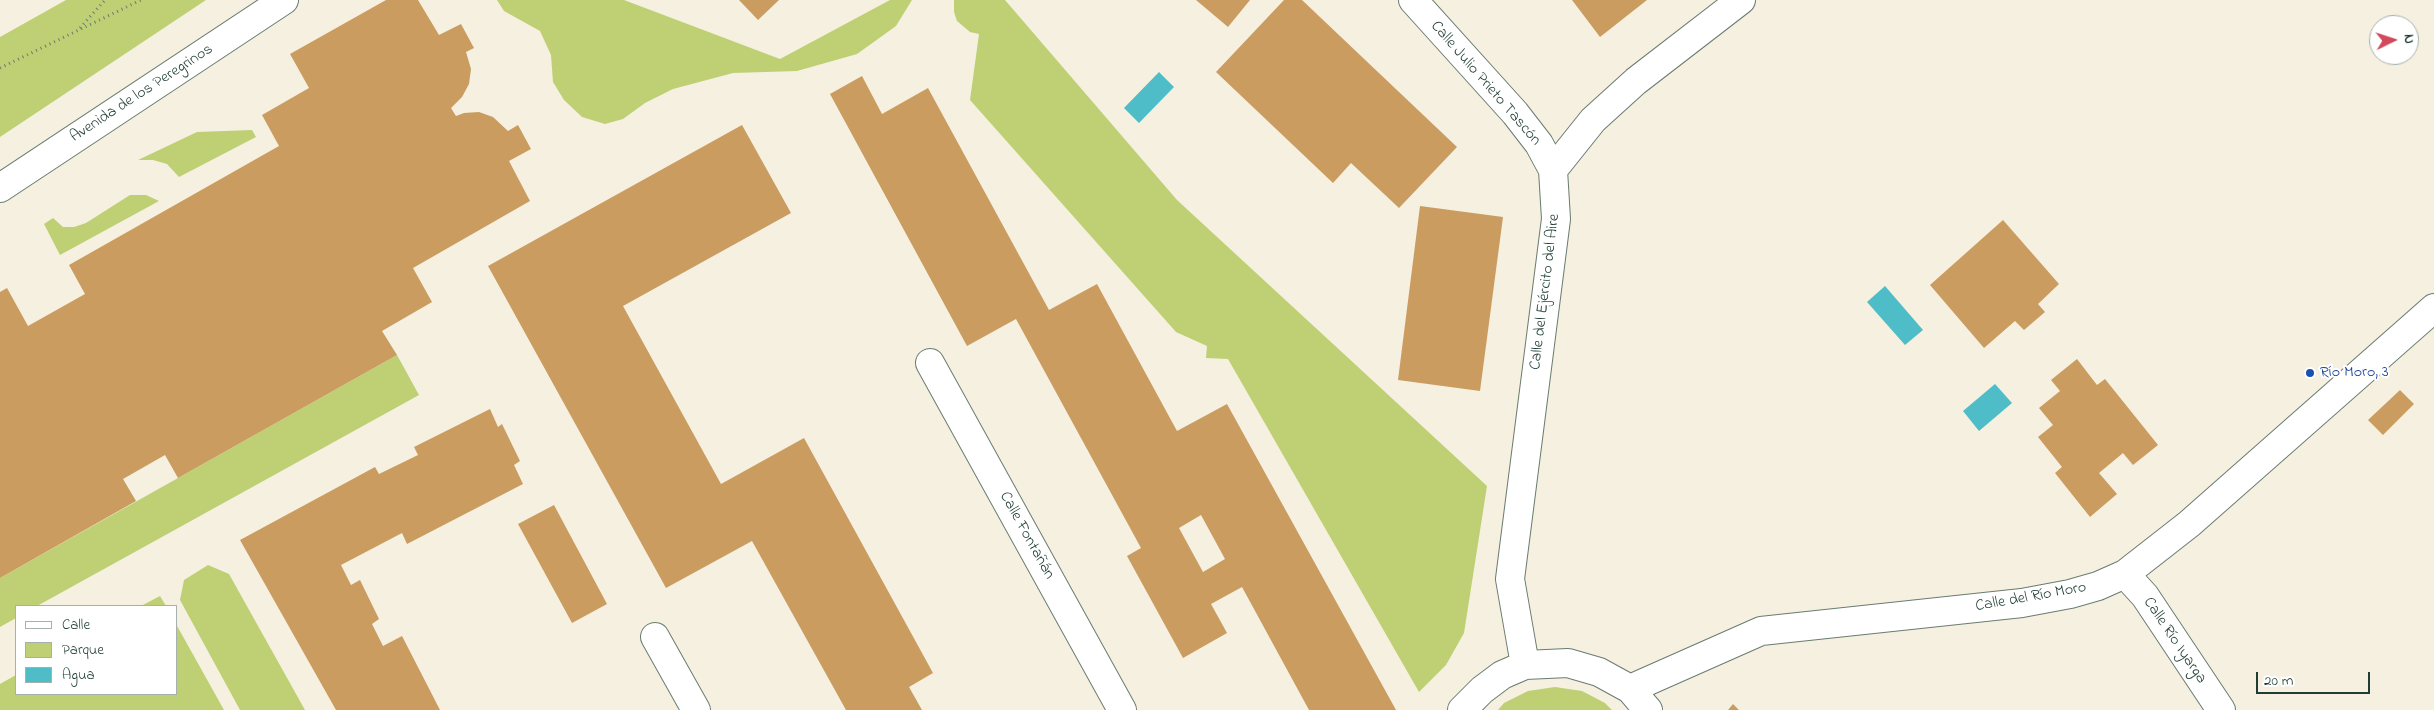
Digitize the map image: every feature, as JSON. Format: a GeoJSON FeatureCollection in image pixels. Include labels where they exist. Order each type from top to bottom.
{"type":"FeatureCollection","features":[{"type":"Feature","properties":{"kind":"street","name":"Avenida de los Peregrinos"},"geometry":{"type":"LineString","coordinates":[[0,188],[284,0]]}},
{"type":"Feature","properties":{"kind":"street","name":"Calle Julio Prieto Tascón"},"geometry":{"type":"LineString","coordinates":[[1413,0],[1515,113],[1539,144],[1553,170]]}},
{"type":"Feature","properties":{"kind":"street"},"geometry":{"type":"LineString","coordinates":[[1553,170],[1592,120],[1636,81],[1741,0]]}},
{"type":"Feature","properties":{"kind":"street","name":"Calle del Ejército del Aire"},"geometry":{"type":"LineString","coordinates":[[1524,666],[1510,579],[1556,218],[1553,170]]}},
{"type":"Feature","properties":{"kind":"street","name":"Calle del Río Moro"},"geometry":{"type":"LineString","coordinates":[[1630,689],[1761,631],[2022,603],[2070,594],[2098,586],[2125,574],[2189,524],[2434,308]]}},
{"type":"Feature","properties":{"kind":"street","name":"Calle Fontañán"},"geometry":{"type":"LineString","coordinates":[[930,363],[1122,710]]}},
{"type":"Feature","properties":{"kind":"street","name":"Calle Río Iyarga"},"geometry":{"type":"LineString","coordinates":[[2125,574],[2145,596],[2220,710]]}},
{"type":"Feature","properties":{"kind":"street"},"geometry":{"type":"LineString","coordinates":[[655,638],[696,710]]}},
{"type":"Feature","properties":{"kind":"street"},"geometry":{"type":"LineString","coordinates":[[1462,710],[1496,680],[1524,666],[1568,663],[1599,672],[1630,689],[1648,710]]}},
{"type":"Feature","properties":{"kind":"path"},"geometry":{"type":"LineString","coordinates":[[78,30],[105,0]]}},
{"type":"Feature","properties":{"kind":"path"},"geometry":{"type":"LineString","coordinates":[[0,68],[141,0]]}},
{"type":"Feature","properties":{"kind":"green space"},"geometry":{"type":"Polygon","coordinates":[[[66,0],[206,0],[0,137],[0,37],[66,0]]]}},
{"type":"Feature","properties":{"kind":"green space"},"geometry":{"type":"Polygon","coordinates":[[[497,0],[624,0],[780,59],[890,0],[912,0],[896,26],[857,54],[797,71],[733,73],[673,89],[645,103],[623,119],[605,124],[582,117],[564,100],[553,82],[551,55],[540,31],[504,11],[497,0]]]}},
{"type":"Feature","properties":{"kind":"green space"},"geometry":{"type":"Polygon","coordinates":[[[954,0],[1005,0],[1177,200],[1487,486],[1464,633],[1446,665],[1419,692],[1228,359],[1206,358],[1207,346],[1176,332],[970,100],[979,34],[970,32],[957,21],[954,12],[954,0]]]}},
{"type":"Feature","properties":{"kind":"green space"},"geometry":{"type":"Polygon","coordinates":[[[252,130],[256,137],[179,177],[167,164],[153,160],[138,160],[197,132],[252,130]]]}},
{"type":"Feature","properties":{"kind":"green space"},"geometry":{"type":"Polygon","coordinates":[[[130,195],[146,195],[159,201],[60,255],[44,224],[53,218],[63,227],[74,227],[86,223],[130,195]]]}},
{"type":"Feature","properties":{"kind":"green space"},"geometry":{"type":"Polygon","coordinates":[[[397,355],[419,395],[39,605],[15,605],[15,619],[0,627],[0,578],[397,355]]]}},
{"type":"Feature","properties":{"kind":"green space"},"geometry":{"type":"Polygon","coordinates":[[[208,565],[229,574],[305,710],[240,710],[180,600],[184,580],[208,565]]]}},
{"type":"Feature","properties":{"kind":"green space"},"geometry":{"type":"Polygon","coordinates":[[[160,596],[165,605],[143,605],[160,596]]]}},
{"type":"Feature","properties":{"kind":"green space"},"geometry":{"type":"Polygon","coordinates":[[[178,628],[224,710],[0,710],[0,684],[15,676],[15,695],[178,695],[178,628]]]}},
{"type":"Feature","properties":{"kind":"green space"},"geometry":{"type":"Polygon","coordinates":[[[1555,687],[1582,691],[1605,703],[1612,710],[1498,710],[1504,703],[1528,691],[1555,687]]]}},
{"type":"Feature","properties":{"kind":"water"},"geometry":{"type":"Polygon","coordinates":[[[1159,72],[1174,87],[1139,123],[1124,108],[1159,72]]]}},
{"type":"Feature","properties":{"kind":"water"},"geometry":{"type":"Polygon","coordinates":[[[1885,286],[1923,330],[1905,345],[1867,302],[1885,286]]]}},
{"type":"Feature","properties":{"kind":"water"},"geometry":{"type":"Polygon","coordinates":[[[1995,384],[2012,403],[1979,431],[1963,411],[1995,384]]]}},
{"type":"Feature","properties":{"kind":"building"},"geometry":{"type":"Polygon","coordinates":[[[386,0],[418,0],[439,35],[461,24],[474,48],[466,52],[471,69],[469,84],[462,97],[451,108],[456,116],[464,113],[479,112],[493,117],[508,131],[518,125],[531,149],[509,161],[530,201],[413,268],[432,302],[382,331],[397,355],[178,478],[165,455],[123,479],[136,501],[0,578],[0,292],[7,288],[28,326],[85,294],[69,265],[279,146],[262,115],[309,88],[290,54],[386,0]]]}},
{"type":"Feature","properties":{"kind":"building"},"geometry":{"type":"Polygon","coordinates":[[[739,0],[779,0],[758,20],[739,0]]]}},
{"type":"Feature","properties":{"kind":"building"},"geometry":{"type":"Polygon","coordinates":[[[1196,0],[1250,0],[1228,27],[1196,0]]]}},
{"type":"Feature","properties":{"kind":"building"},"geometry":{"type":"Polygon","coordinates":[[[1284,0],[1302,0],[1457,147],[1399,208],[1351,163],[1333,183],[1216,72],[1284,0]]]}},
{"type":"Feature","properties":{"kind":"building"},"geometry":{"type":"Polygon","coordinates":[[[1572,0],[1647,0],[1600,37],[1572,0]]]}},
{"type":"Feature","properties":{"kind":"building"},"geometry":{"type":"Polygon","coordinates":[[[862,76],[882,114],[928,88],[1049,310],[1097,284],[1177,431],[1227,404],[1396,710],[1309,710],[1242,587],[1211,604],[1227,633],[1183,658],[1127,556],[1141,548],[1016,319],[967,346],[830,94],[862,76]],[[1201,515],[1179,528],[1203,572],[1225,559],[1201,515]]]}},
{"type":"Feature","properties":{"kind":"building"},"geometry":{"type":"Polygon","coordinates":[[[742,125],[791,213],[623,306],[721,484],[804,438],[933,673],[909,687],[922,710],[846,710],[752,541],[666,588],[488,266],[742,125]]]}},
{"type":"Feature","properties":{"kind":"building"},"geometry":{"type":"Polygon","coordinates":[[[1420,206],[1503,217],[1480,391],[1398,380],[1420,206]]]}},
{"type":"Feature","properties":{"kind":"building"},"geometry":{"type":"Polygon","coordinates":[[[2003,220],[2059,284],[2038,304],[2045,312],[2024,330],[2015,321],[1984,348],[1930,285],[2003,220]]]}},
{"type":"Feature","properties":{"kind":"building"},"geometry":{"type":"Polygon","coordinates":[[[2077,359],[2097,385],[2105,379],[2158,445],[2133,465],[2123,453],[2099,473],[2117,494],[2090,517],[2055,473],[2062,467],[2038,437],[2053,425],[2039,408],[2060,391],[2051,380],[2077,359]]]}},
{"type":"Feature","properties":{"kind":"building"},"geometry":{"type":"Polygon","coordinates":[[[2400,390],[2414,404],[2383,435],[2368,420],[2400,390]]]}},
{"type":"Feature","properties":{"kind":"building"},"geometry":{"type":"Polygon","coordinates":[[[490,409],[498,427],[502,424],[520,461],[514,465],[523,484],[407,544],[402,533],[341,565],[351,585],[360,580],[379,619],[372,624],[383,646],[402,636],[440,710],[336,710],[240,540],[375,467],[379,474],[418,455],[414,447],[490,409]]]}},
{"type":"Feature","properties":{"kind":"building"},"geometry":{"type":"Polygon","coordinates":[[[554,505],[607,604],[572,623],[518,524],[554,505]]]}},
{"type":"Feature","properties":{"kind":"building"},"geometry":{"type":"Polygon","coordinates":[[[1733,704],[1739,710],[1728,710],[1733,704]]]}},
{"type":"Feature","properties":{"kind":"place","name":"Río Moro, 3"},"geometry":{"type":"Point","coordinates":[2310,373]}}]}
